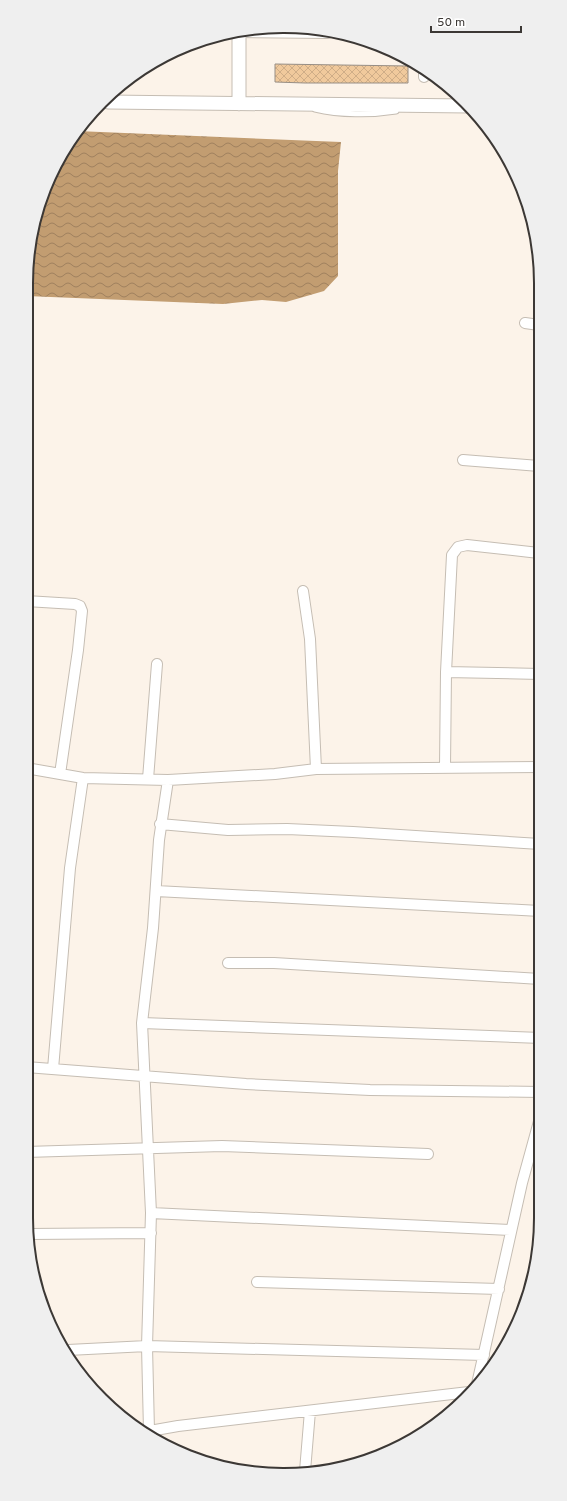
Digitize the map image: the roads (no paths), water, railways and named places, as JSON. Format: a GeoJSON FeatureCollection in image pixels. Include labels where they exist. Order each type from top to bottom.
{"type":"FeatureCollection","features":[{"type":"Feature","properties":{"kind":"street"},"geometry":{"type":"LineString","coordinates":[[239,37],[239,104]]}},
{"type":"Feature","properties":{"kind":"street"},"geometry":{"type":"LineString","coordinates":[[110,102],[461,106]]}},
{"type":"Feature","properties":{"kind":"street"},"geometry":{"type":"LineString","coordinates":[[525,323],[534,324]]}},
{"type":"Feature","properties":{"kind":"street"},"geometry":{"type":"LineString","coordinates":[[463,460],[534,466]]}},
{"type":"Feature","properties":{"kind":"street"},"geometry":{"type":"LineString","coordinates":[[445,766],[446,672],[452,555],[458,547],[467,545],[534,552]]}},
{"type":"Feature","properties":{"kind":"street"},"geometry":{"type":"LineString","coordinates":[[303,591],[310,639],[316,769]]}},
{"type":"Feature","properties":{"kind":"street"},"geometry":{"type":"LineString","coordinates":[[33,601],[75,604],[80,606],[82,611],[78,650],[60,774]]}},
{"type":"Feature","properties":{"kind":"street"},"geometry":{"type":"LineString","coordinates":[[148,779],[157,664]]}},
{"type":"Feature","properties":{"kind":"street"},"geometry":{"type":"LineString","coordinates":[[446,672],[534,674]]}},
{"type":"Feature","properties":{"kind":"street"},"geometry":{"type":"LineString","coordinates":[[33,769],[83,778],[168,780],[274,774],[316,769],[353,770],[445,766],[534,767]]}},
{"type":"Feature","properties":{"kind":"street"},"geometry":{"type":"LineString","coordinates":[[53,1069],[70,868],[83,778]]}},
{"type":"Feature","properties":{"kind":"street"},"geometry":{"type":"LineString","coordinates":[[146,1427],[151,1213],[143,1075],[142,1023],[156,891],[160,824],[168,780]]}},
{"type":"Feature","properties":{"kind":"street"},"geometry":{"type":"LineString","coordinates":[[160,824],[228,830],[287,829],[534,844]]}},
{"type":"Feature","properties":{"kind":"street"},"geometry":{"type":"LineString","coordinates":[[156,891],[534,911]]}},
{"type":"Feature","properties":{"kind":"street"},"geometry":{"type":"LineString","coordinates":[[228,963],[274,962],[534,979]]}},
{"type":"Feature","properties":{"kind":"street"},"geometry":{"type":"LineString","coordinates":[[142,1023],[534,1038]]}},
{"type":"Feature","properties":{"kind":"street"},"geometry":{"type":"LineString","coordinates":[[33,1068],[246,1084],[370,1090],[534,1092]]}},
{"type":"Feature","properties":{"kind":"street"},"geometry":{"type":"LineString","coordinates":[[480,1373],[511,1230],[534,1141]]}},
{"type":"Feature","properties":{"kind":"street"},"geometry":{"type":"LineString","coordinates":[[33,1152],[222,1146],[428,1154]]}},
{"type":"Feature","properties":{"kind":"street"},"geometry":{"type":"LineString","coordinates":[[151,1213],[511,1230]]}},
{"type":"Feature","properties":{"kind":"street"},"geometry":{"type":"LineString","coordinates":[[34,1234],[151,1233]]}},
{"type":"Feature","properties":{"kind":"street"},"geometry":{"type":"LineString","coordinates":[[257,1282],[498,1289]]}},
{"type":"Feature","properties":{"kind":"street"},"geometry":{"type":"LineString","coordinates":[[71,1350],[147,1346],[484,1355]]}},
{"type":"Feature","properties":{"kind":"street"},"geometry":{"type":"LineString","coordinates":[[152,1430],[463,1393]]}},
{"type":"Feature","properties":{"kind":"street"},"geometry":{"type":"LineString","coordinates":[[305,1467],[310,1410]]}},
{"type":"Feature","properties":{"kind":"water"},"geometry":{"type":"Polygon","coordinates":[[[85,131],[341,142],[338,171],[338,276],[324,291],[286,302],[262,300],[223,304],[33,296],[35,251],[46,203],[67,158],[85,131]]]}}]}
